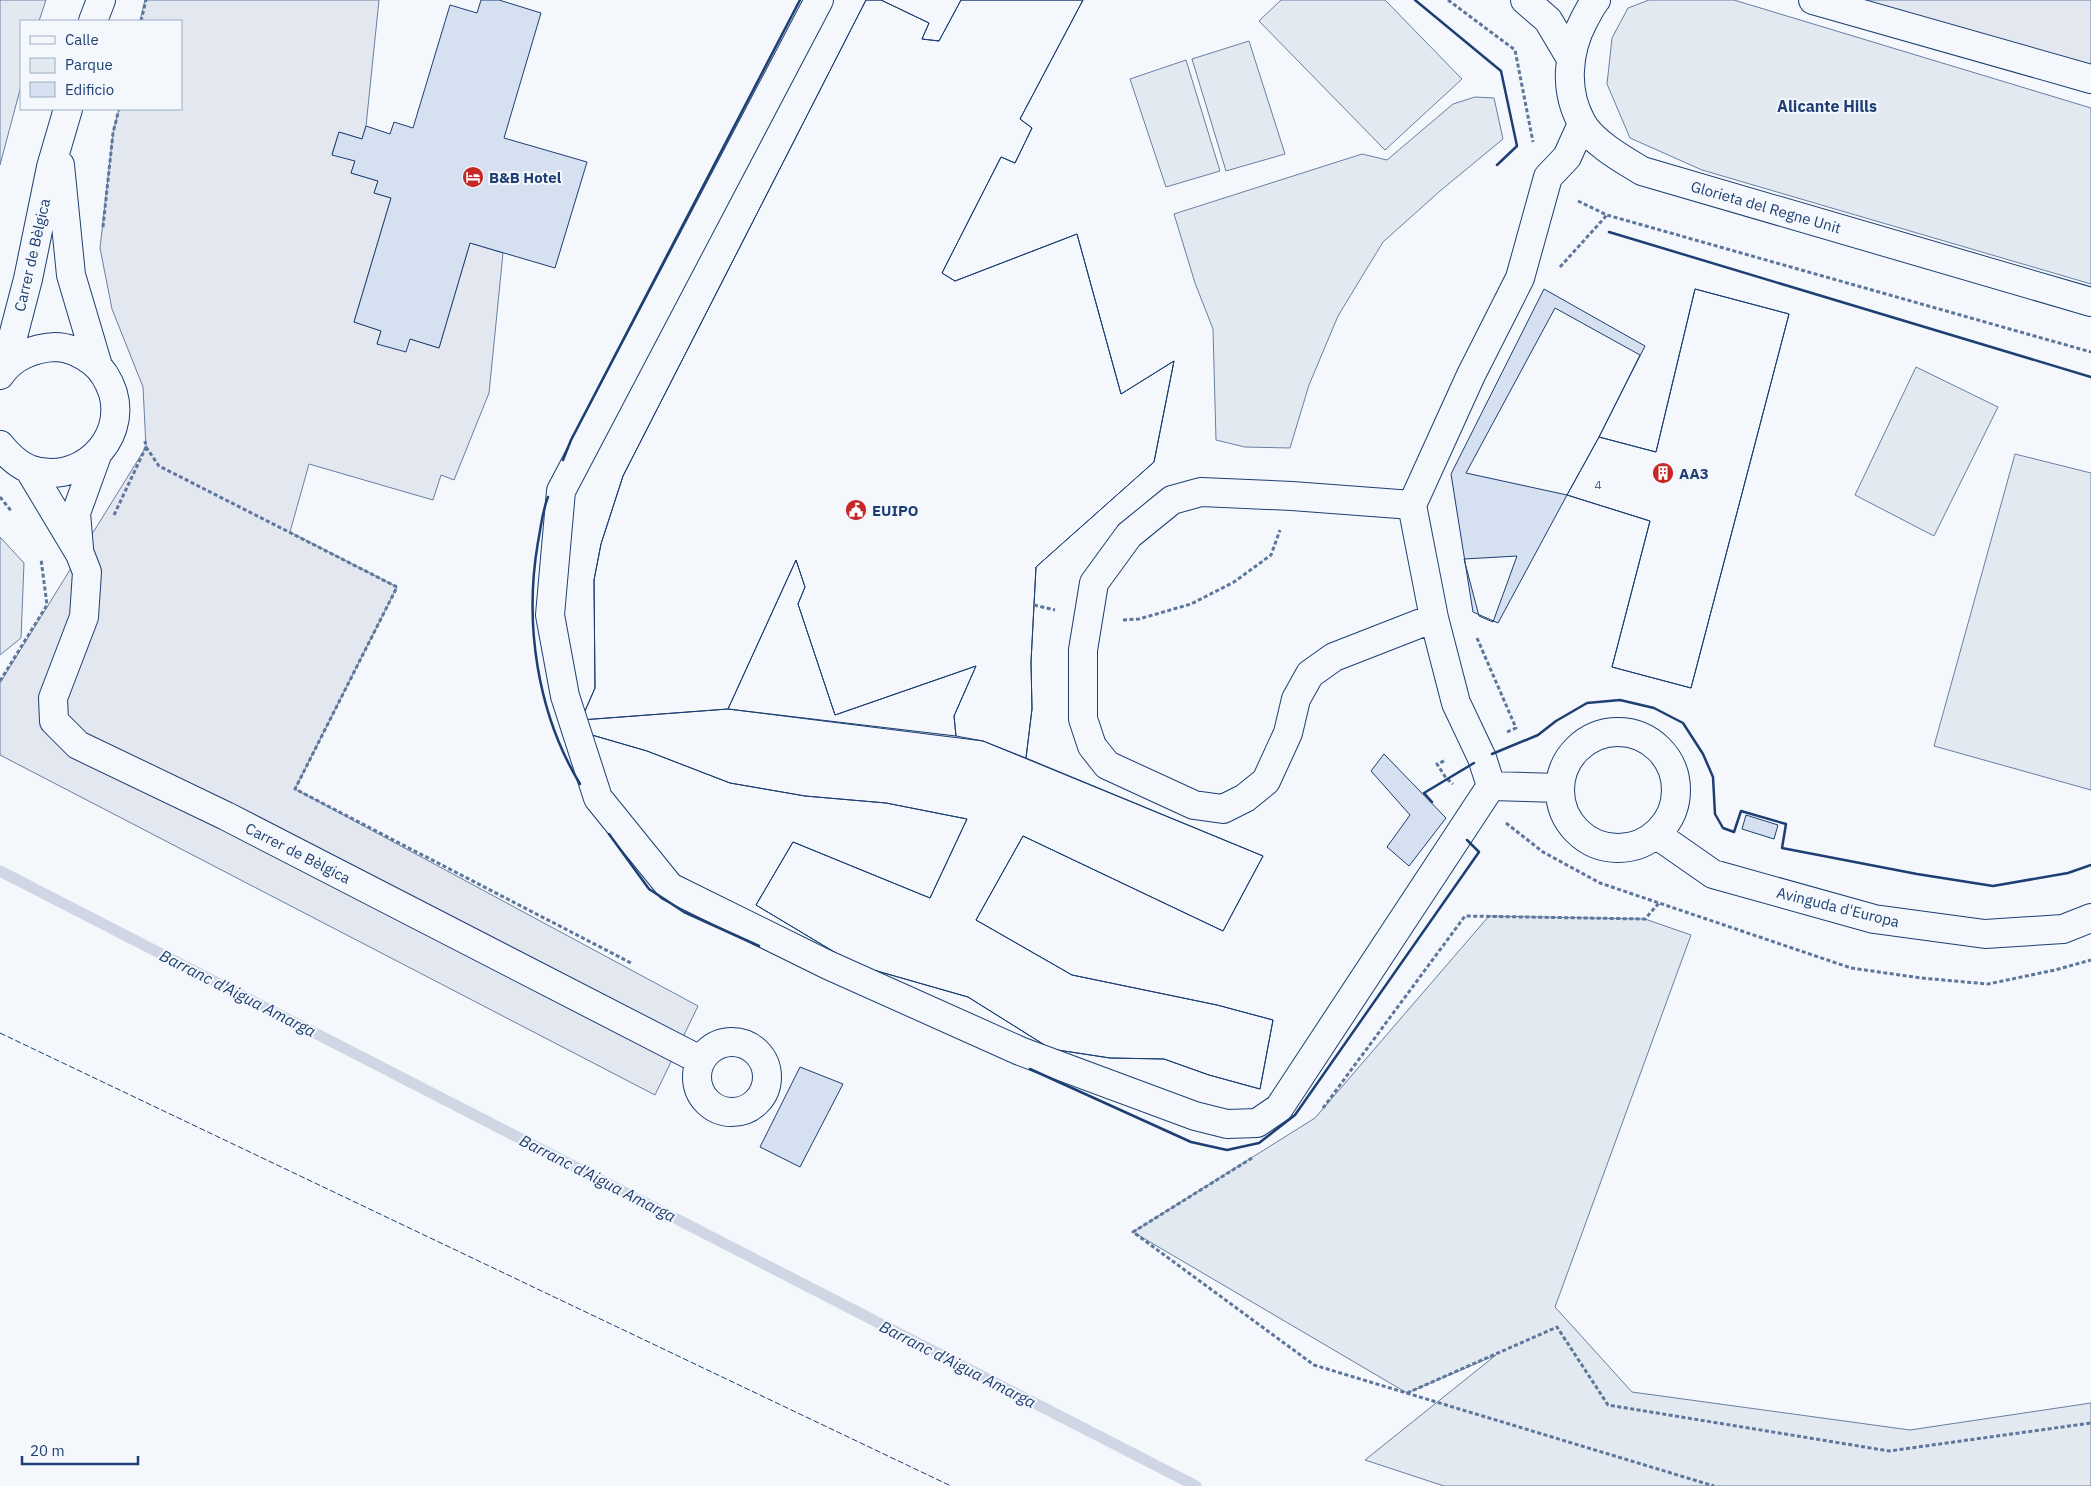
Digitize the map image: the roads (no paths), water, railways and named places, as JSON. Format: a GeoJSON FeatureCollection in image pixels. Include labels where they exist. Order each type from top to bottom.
{"type":"FeatureCollection","features":[{"type":"Feature","properties":{"kind":"street"},"geometry":{"type":"LineString","coordinates":[[93,20],[101,0]]}},
{"type":"Feature","properties":{"kind":"street"},"geometry":{"type":"LineString","coordinates":[[819,0],[562,491],[550,615],[565,696],[598,798],[670,887],[828,965],[1020,1051],[1195,1116],[1227,1124],[1258,1123],[1279,1108],[1486,795],[1476,746],[1456,702],[1434,618],[1412,505],[1471,375],[1520,278],[1548,177],[1567,156],[1582,124]]}},
{"type":"Feature","properties":{"kind":"street"},"geometry":{"type":"LineString","coordinates":[[1525,0],[1548,20],[1570,57]]}},
{"type":"Feature","properties":{"kind":"street","name":"Glorieta del Regne Unit"},"geometry":{"type":"LineString","coordinates":[[1596,0],[1579,30],[1570,57],[1570,91],[1582,124],[1608,150],[1642,171],[2091,302]]}},
{"type":"Feature","properties":{"kind":"street"},"geometry":{"type":"LineString","coordinates":[[1813,0],[2091,79]]}},
{"type":"Feature","properties":{"kind":"street","name":"Carrer de Bèlgica"},"geometry":{"type":"LineString","coordinates":[[3,371],[28,279],[58,143],[68,110]]}},
{"type":"Feature","properties":{"kind":"street","name":"Carrer de Bèlgica"},"geometry":{"type":"LineString","coordinates":[[58,143],[71,275],[98,366]]}},
{"type":"Feature","properties":{"kind":"street"},"geometry":{"type":"LineString","coordinates":[[0,445],[11,458],[29,469],[46,473],[64,472],[82,466],[97,455],[108,440],[115,421],[115,401],[110,382],[98,366],[82,354],[62,347],[41,348],[22,355],[3,371]]}},
{"type":"Feature","properties":{"kind":"street","name":"Carrer de Bèlgica"},"geometry":{"type":"LineString","coordinates":[[80,554],[76,512],[97,455]]}},
{"type":"Feature","properties":{"kind":"street","name":"Carrer de Bèlgica"},"geometry":{"type":"LineString","coordinates":[[29,469],[80,554],[87,572],[84,617],[53,698],[54,721],[78,745],[235,821],[700,1060]]}},
{"type":"Feature","properties":{"kind":"street"},"geometry":{"type":"LineString","coordinates":[[1412,505],[1292,496],[1201,492],[1172,500],[1129,535],[1094,583],[1084,650],[1083,719],[1092,746],[1107,764],[1194,805],[1223,809],[1245,798],[1266,781],[1288,733],[1296,699],[1310,674],[1334,657],[1434,618]]}},
{"type":"Feature","properties":{"kind":"street"},"geometry":{"type":"LineString","coordinates":[[1628,732],[1657,746],[1675,774],[1675,807],[1657,834],[1633,847],[1606,848],[1581,836],[1564,815],[1559,788],[1569,757],[1595,736],[1628,732]]}},
{"type":"Feature","properties":{"kind":"street"},"geometry":{"type":"LineString","coordinates":[[1486,795],[1559,788]]}},
{"type":"Feature","properties":{"kind":"street","name":"Avinguda d'Europa"},"geometry":{"type":"LineString","coordinates":[[1657,834],[1713,874],[1874,919],[1986,934],[2063,929],[2091,918]]}},
{"type":"Feature","properties":{"kind":"waterway","name":"Barranc d'Aigua Amarga"},"geometry":{"type":"LineString","coordinates":[[0,871],[1196,1486]]}},
{"type":"Feature","properties":{"kind":"place","name":"B&B Hotel"},"geometry":{"type":"Point","coordinates":[473,177]}},
{"type":"Feature","properties":{"kind":"place","name":"AA3"},"geometry":{"type":"Point","coordinates":[1663,473]}},
{"type":"Feature","properties":{"kind":"place","name":"EUIPO"},"geometry":{"type":"Point","coordinates":[856,510]}},
{"type":"Feature","properties":{"kind":"district","name":"Alicante Hills"},"geometry":{"type":"Point","coordinates":[1827,106]}}]}
